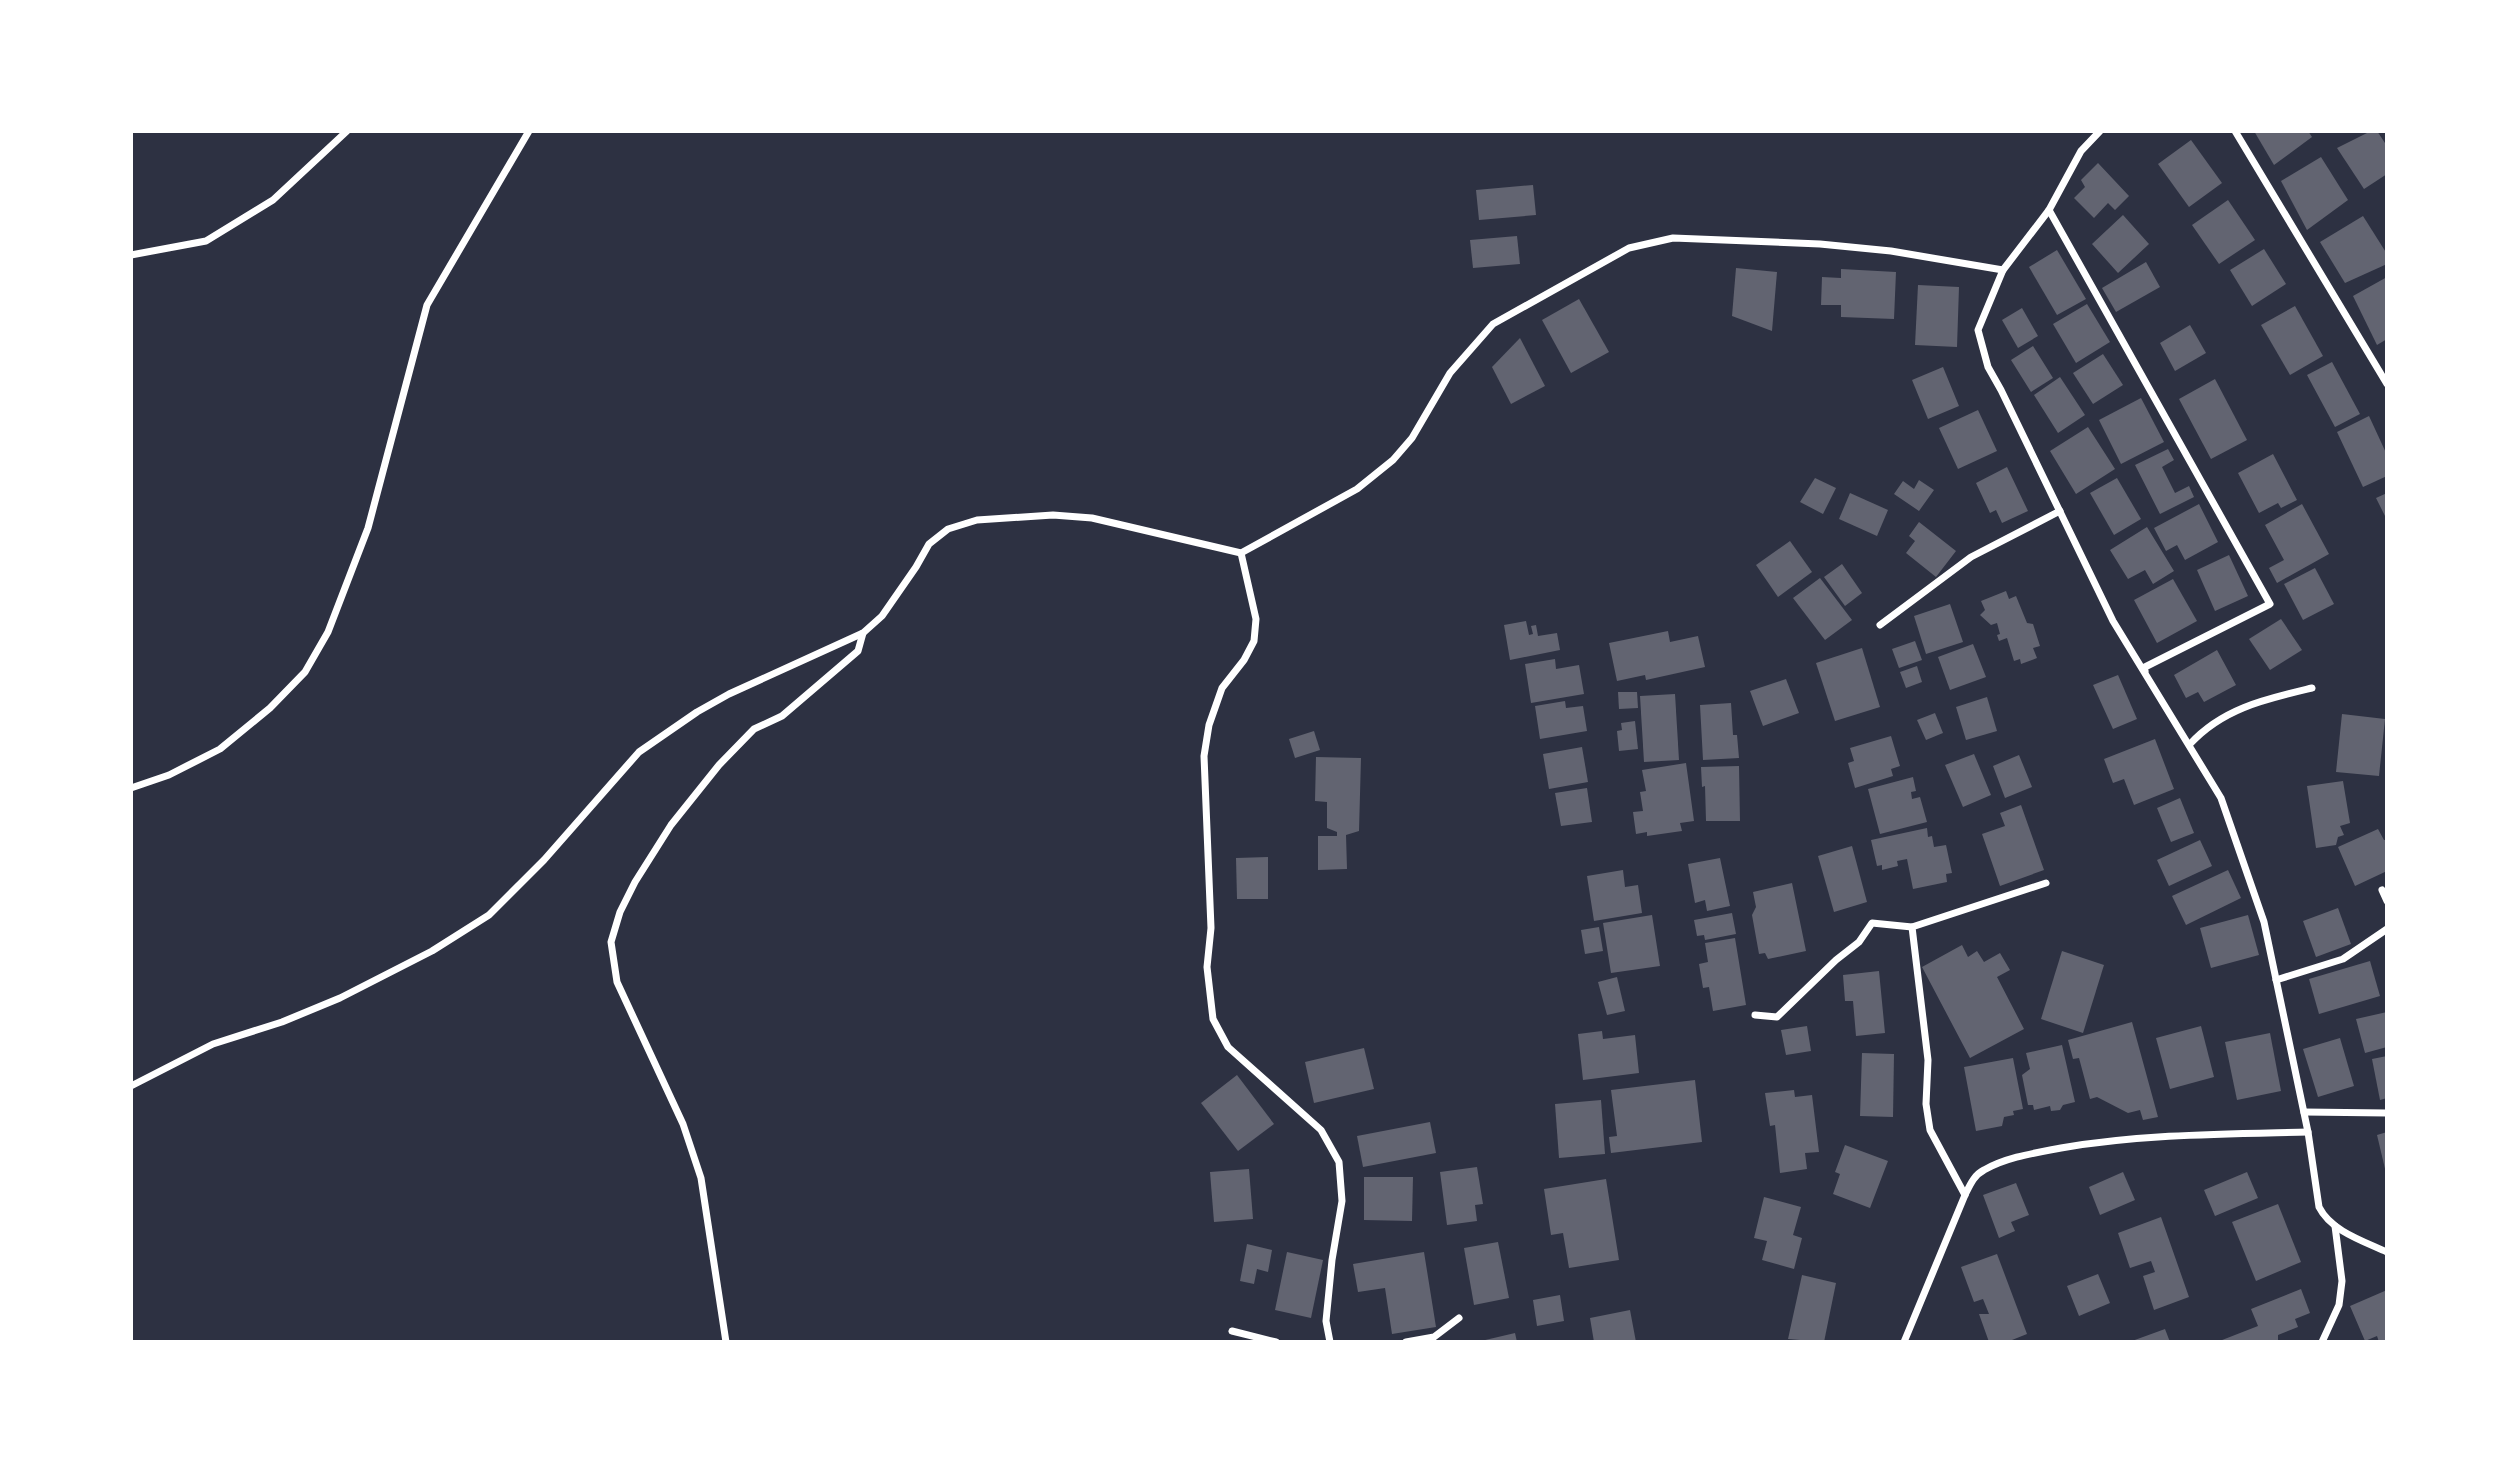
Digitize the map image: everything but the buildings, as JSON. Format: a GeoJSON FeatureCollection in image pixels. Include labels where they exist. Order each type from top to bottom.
{"type":"FeatureCollection","features":[{"type":"Feature","properties":{"kind":"street"},"geometry":{"type":"LineString","coordinates":[[131,255],[206,241],[273,200],[347,131]]}},
{"type":"Feature","properties":{"kind":"street"},"geometry":{"type":"LineString","coordinates":[[131,789],[169,775],[220,749],[270,708],[305,672],[328,632],[368,528],[426,304],[529,131]]}},
{"type":"Feature","properties":{"kind":"street"},"geometry":{"type":"LineString","coordinates":[[2100,131],[2081,152],[2049,210],[2003,270],[1978,330],[1988,368],[2113,621],[2221,798],[2264,922],[2308,1132],[2319,1207],[2324,1217],[2335,1226],[2387,1252]]}},
{"type":"Feature","properties":{"kind":"street"},"geometry":{"type":"LineString","coordinates":[[2235,131],[2387,384]]}},
{"type":"Feature","properties":{"kind":"street"},"geometry":{"type":"LineString","coordinates":[[2049,210],[2270,604],[2143,668]]}},
{"type":"Feature","properties":{"kind":"street"},"geometry":{"type":"LineString","coordinates":[[131,1086],[214,1044],[282,1022],[340,998],[432,951],[489,915],[544,860],[639,752],[697,712],[729,694],[863,633],[882,616],[929,544],[948,529],[976,520],[1053,515],[1092,518],[1241,553],[1357,489],[1394,460],[1412,438],[1450,373],[1493,324],[1629,248],[1673,238],[1821,244],[1891,251],[2003,270]]}},
{"type":"Feature","properties":{"kind":"street"},"geometry":{"type":"LineString","coordinates":[[1880,625],[1971,557],[2060,511]]}},
{"type":"Feature","properties":{"kind":"street"},"geometry":{"type":"LineString","coordinates":[[1241,553],[1256,619],[1254,641],[1244,660],[1222,688],[1209,725],[1204,756],[1211,928],[1207,967],[1213,1019],[1228,1047],[1321,1130],[1339,1162],[1342,1201],[1332,1260],[1326,1321],[1330,1342]]}},
{"type":"Feature","properties":{"kind":"street"},"geometry":{"type":"LineString","coordinates":[[726,1342],[701,1178],[683,1124],[617,982],[611,942],[620,912],[635,882],[671,825],[719,765],[754,729],[782,716],[858,651],[863,633]]}},
{"type":"Feature","properties":{"kind":"street"},"geometry":{"type":"LineString","coordinates":[[2190,744],[2204,729],[2250,703],[2312,688]]}},
{"type":"Feature","properties":{"kind":"street"},"geometry":{"type":"LineString","coordinates":[[1755,1015],[1777,1017],[1836,960],[1859,942],[1872,923],[1912,927],[2046,883]]}},
{"type":"Feature","properties":{"kind":"street"},"geometry":{"type":"LineString","coordinates":[[2382,890],[2387,901]]}},
{"type":"Feature","properties":{"kind":"street"},"geometry":{"type":"LineString","coordinates":[[1912,927],[1928,1060],[1926,1104],[1930,1130],[1965,1195]]}},
{"type":"Feature","properties":{"kind":"street"},"geometry":{"type":"LineString","coordinates":[[2276,980],[2343,959],[2387,929]]}},
{"type":"Feature","properties":{"kind":"street"},"geometry":{"type":"LineString","coordinates":[[2304,1112],[2387,1113]]}},
{"type":"Feature","properties":{"kind":"street"},"geometry":{"type":"LineString","coordinates":[[1904,1342],[1965,1195],[1981,1171],[2025,1155],[2105,1141],[2308,1132]]}},
{"type":"Feature","properties":{"kind":"street"},"geometry":{"type":"LineString","coordinates":[[2322,1342],[2339,1305],[2342,1280],[2335,1226]]}},
{"type":"Feature","properties":{"kind":"street"},"geometry":{"type":"LineString","coordinates":[[1406,1342],[1434,1337],[1459,1318]]}},
{"type":"Feature","properties":{"kind":"street"},"geometry":{"type":"LineString","coordinates":[[1232,1331],[1276,1342]]}}]}
